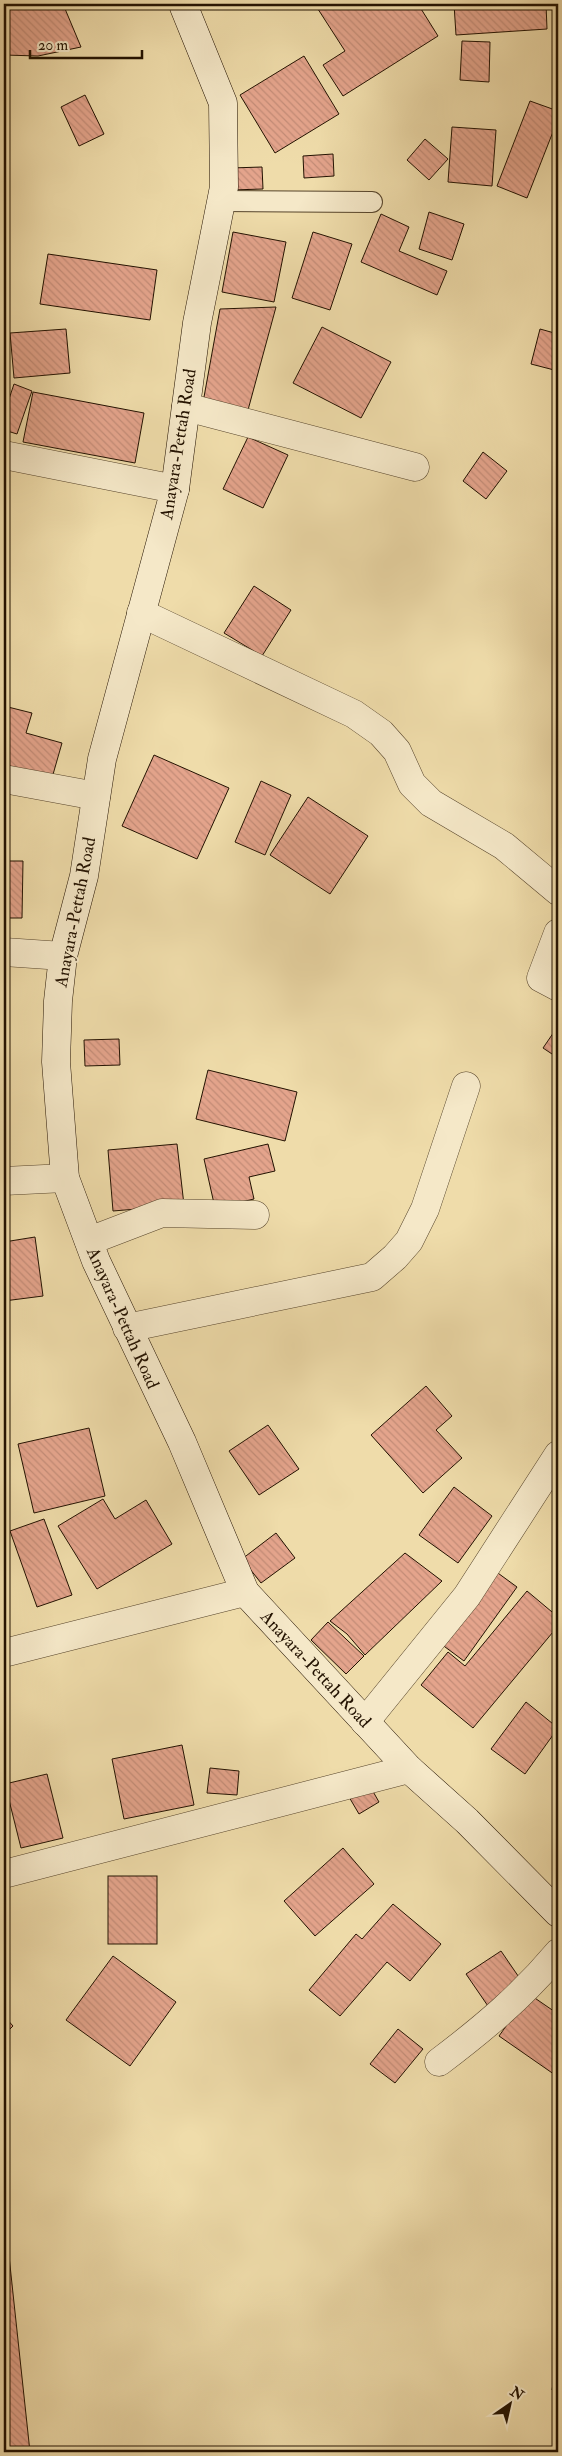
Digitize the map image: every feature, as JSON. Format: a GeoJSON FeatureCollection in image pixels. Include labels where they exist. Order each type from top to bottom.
{"type":"FeatureCollection","features":[{"type":"Feature","properties":{"kind":"street","name":"Anayara-Pettah Road"},"geometry":{"type":"LineString","coordinates":[[185,5],[223,103],[224,188],[197,323],[174,489],[102,759],[84,876],[63,956],[58,1001],[56,1062],[65,1178],[89,1241],[127,1328],[182,1442],[245,1592],[409,1769],[467,1821],[558,1913]]}},
{"type":"Feature","properties":{"kind":"street"},"geometry":{"type":"LineString","coordinates":[[186,407],[415,467]]}},
{"type":"Feature","properties":{"kind":"street"},"geometry":{"type":"LineString","coordinates":[[4,455],[174,489]]}},
{"type":"Feature","properties":{"kind":"street"},"geometry":{"type":"LineString","coordinates":[[140,613],[354,714],[381,733],[397,751],[412,784],[431,803],[504,846],[558,891]]}},
{"type":"Feature","properties":{"kind":"street"},"geometry":{"type":"LineString","coordinates":[[4,779],[96,796]]}},
{"type":"Feature","properties":{"kind":"street"},"geometry":{"type":"LineString","coordinates":[[558,933],[541,978],[558,987]]}},
{"type":"Feature","properties":{"kind":"street"},"geometry":{"type":"LineString","coordinates":[[4,952],[63,956]]}},
{"type":"Feature","properties":{"kind":"street"},"geometry":{"type":"LineString","coordinates":[[127,1328],[372,1277],[396,1257],[409,1241],[425,1208],[466,1086]]}},
{"type":"Feature","properties":{"kind":"street"},"geometry":{"type":"LineString","coordinates":[[4,1181],[65,1178]]}},
{"type":"Feature","properties":{"kind":"street"},"geometry":{"type":"LineString","coordinates":[[89,1241],[162,1213],[255,1215]]}},
{"type":"Feature","properties":{"kind":"street"},"geometry":{"type":"LineString","coordinates":[[365,1722],[467,1596],[558,1455]]}},
{"type":"Feature","properties":{"kind":"street"},"geometry":{"type":"LineString","coordinates":[[4,1653],[245,1592]]}},
{"type":"Feature","properties":{"kind":"street"},"geometry":{"type":"LineString","coordinates":[[4,1874],[409,1769]]}},
{"type":"Feature","properties":{"kind":"street"},"geometry":{"type":"LineString","coordinates":[[439,2062],[495,2019],[533,1983],[558,1954]]}},
{"type":"Feature","properties":{"kind":"lane"},"geometry":{"type":"LineString","coordinates":[[221,200],[372,202]]}},
{"type":"Feature","properties":{"kind":"building"},"geometry":{"type":"Polygon","coordinates":[[[4,4],[63,4],[81,47],[38,56],[4,55],[4,4]]]}},
{"type":"Feature","properties":{"kind":"building"},"geometry":{"type":"Polygon","coordinates":[[[320,4],[418,4],[438,36],[343,96],[323,65],[345,51],[316,6],[320,4]]]}},
{"type":"Feature","properties":{"kind":"building"},"geometry":{"type":"Polygon","coordinates":[[[454,4],[546,4],[547,29],[456,35],[454,4]]]}},
{"type":"Feature","properties":{"kind":"building"},"geometry":{"type":"Polygon","coordinates":[[[462,41],[490,42],[489,82],[460,80],[462,41]]]}},
{"type":"Feature","properties":{"kind":"building"},"geometry":{"type":"Polygon","coordinates":[[[304,56],[339,114],[275,153],[240,95],[304,56]]]}},
{"type":"Feature","properties":{"kind":"building"},"geometry":{"type":"Polygon","coordinates":[[[85,95],[104,134],[79,146],[61,107],[85,95]]]}},
{"type":"Feature","properties":{"kind":"building"},"geometry":{"type":"Polygon","coordinates":[[[530,101],[558,111],[558,119],[527,198],[497,186],[530,101]]]}},
{"type":"Feature","properties":{"kind":"building"},"geometry":{"type":"Polygon","coordinates":[[[452,127],[496,130],[492,186],[448,182],[452,127]]]}},
{"type":"Feature","properties":{"kind":"building"},"geometry":{"type":"Polygon","coordinates":[[[425,139],[448,159],[429,180],[407,160],[425,139]]]}},
{"type":"Feature","properties":{"kind":"building"},"geometry":{"type":"Polygon","coordinates":[[[333,154],[334,176],[304,178],[303,156],[333,154]]]}},
{"type":"Feature","properties":{"kind":"building"},"geometry":{"type":"Polygon","coordinates":[[[262,167],[263,189],[232,190],[231,168],[262,167]]]}},
{"type":"Feature","properties":{"kind":"building"},"geometry":{"type":"Polygon","coordinates":[[[429,212],[464,224],[452,260],[419,249],[429,212]]]}},
{"type":"Feature","properties":{"kind":"building"},"geometry":{"type":"Polygon","coordinates":[[[381,214],[409,227],[399,251],[447,271],[437,295],[361,262],[381,214]]]}},
{"type":"Feature","properties":{"kind":"building"},"geometry":{"type":"Polygon","coordinates":[[[233,232],[286,242],[274,302],[222,292],[233,232]]]}},
{"type":"Feature","properties":{"kind":"building"},"geometry":{"type":"Polygon","coordinates":[[[313,232],[352,244],[330,310],[292,298],[313,232]]]}},
{"type":"Feature","properties":{"kind":"building"},"geometry":{"type":"Polygon","coordinates":[[[48,254],[157,270],[150,320],[40,304],[48,254]]]}},
{"type":"Feature","properties":{"kind":"building"},"geometry":{"type":"Polygon","coordinates":[[[276,307],[248,410],[202,408],[220,309],[276,307]]]}},
{"type":"Feature","properties":{"kind":"building"},"geometry":{"type":"Polygon","coordinates":[[[322,327],[391,362],[361,418],[293,383],[322,327]]]}},
{"type":"Feature","properties":{"kind":"building"},"geometry":{"type":"Polygon","coordinates":[[[66,329],[70,373],[14,378],[10,333],[66,329]]]}},
{"type":"Feature","properties":{"kind":"building"},"geometry":{"type":"Polygon","coordinates":[[[540,329],[558,334],[558,371],[531,364],[540,329]]]}},
{"type":"Feature","properties":{"kind":"building"},"geometry":{"type":"Polygon","coordinates":[[[14,384],[32,391],[17,434],[4,430],[4,414],[14,384]]]}},
{"type":"Feature","properties":{"kind":"building"},"geometry":{"type":"Polygon","coordinates":[[[33,392],[144,413],[135,463],[23,442],[33,392]]]}},
{"type":"Feature","properties":{"kind":"building"},"geometry":{"type":"Polygon","coordinates":[[[248,437],[288,455],[263,508],[223,489],[248,437]]]}},
{"type":"Feature","properties":{"kind":"building"},"geometry":{"type":"Polygon","coordinates":[[[483,452],[507,471],[486,499],[463,481],[483,452]]]}},
{"type":"Feature","properties":{"kind":"building"},"geometry":{"type":"Polygon","coordinates":[[[254,586],[291,610],[262,656],[224,633],[254,586]]]}},
{"type":"Feature","properties":{"kind":"building"},"geometry":{"type":"Polygon","coordinates":[[[4,706],[32,713],[26,733],[62,743],[50,785],[4,773],[4,706]]]}},
{"type":"Feature","properties":{"kind":"building"},"geometry":{"type":"Polygon","coordinates":[[[154,755],[229,788],[197,859],[122,826],[154,755]]]}},
{"type":"Feature","properties":{"kind":"building"},"geometry":{"type":"Polygon","coordinates":[[[261,781],[291,795],[265,855],[235,842],[261,781]]]}},
{"type":"Feature","properties":{"kind":"building"},"geometry":{"type":"Polygon","coordinates":[[[308,797],[368,836],[330,894],[270,855],[308,797]]]}},
{"type":"Feature","properties":{"kind":"building"},"geometry":{"type":"Polygon","coordinates":[[[4,861],[23,861],[22,918],[4,918],[4,861]]]}},
{"type":"Feature","properties":{"kind":"building"},"geometry":{"type":"Polygon","coordinates":[[[558,1026],[558,1058],[543,1048],[558,1026]]]}},
{"type":"Feature","properties":{"kind":"building"},"geometry":{"type":"Polygon","coordinates":[[[119,1039],[120,1065],[85,1066],[84,1040],[119,1039]]]}},
{"type":"Feature","properties":{"kind":"building"},"geometry":{"type":"Polygon","coordinates":[[[208,1070],[297,1092],[285,1141],[196,1119],[208,1070]]]}},
{"type":"Feature","properties":{"kind":"building"},"geometry":{"type":"Polygon","coordinates":[[[177,1144],[184,1205],[113,1211],[108,1150],[177,1144]]]}},
{"type":"Feature","properties":{"kind":"building"},"geometry":{"type":"Polygon","coordinates":[[[268,1144],[275,1171],[249,1177],[254,1199],[215,1208],[204,1159],[268,1144]]]}},
{"type":"Feature","properties":{"kind":"building"},"geometry":{"type":"Polygon","coordinates":[[[35,1237],[43,1296],[4,1301],[4,1242],[35,1237]]]}},
{"type":"Feature","properties":{"kind":"building"},"geometry":{"type":"Polygon","coordinates":[[[426,1386],[452,1416],[436,1430],[462,1458],[423,1493],[371,1435],[426,1386]]]}},
{"type":"Feature","properties":{"kind":"building"},"geometry":{"type":"Polygon","coordinates":[[[268,1425],[299,1469],[259,1495],[229,1451],[268,1425]]]}},
{"type":"Feature","properties":{"kind":"building"},"geometry":{"type":"Polygon","coordinates":[[[89,1428],[105,1496],[34,1513],[18,1444],[89,1428]]]}},
{"type":"Feature","properties":{"kind":"building"},"geometry":{"type":"Polygon","coordinates":[[[454,1487],[492,1516],[458,1563],[419,1535],[454,1487]]]}},
{"type":"Feature","properties":{"kind":"building"},"geometry":{"type":"Polygon","coordinates":[[[103,1499],[115,1519],[146,1500],[172,1544],[97,1589],[58,1526],[103,1499]]]}},
{"type":"Feature","properties":{"kind":"building"},"geometry":{"type":"Polygon","coordinates":[[[44,1519],[72,1595],[37,1607],[10,1531],[44,1519]]]}},
{"type":"Feature","properties":{"kind":"building"},"geometry":{"type":"Polygon","coordinates":[[[276,1533],[295,1558],[261,1583],[242,1559],[276,1533]]]}},
{"type":"Feature","properties":{"kind":"building"},"geometry":{"type":"Polygon","coordinates":[[[405,1553],[442,1581],[365,1655],[347,1634],[330,1621],[405,1553]]]}},
{"type":"Feature","properties":{"kind":"building"},"geometry":{"type":"Polygon","coordinates":[[[491,1568],[517,1587],[464,1661],[437,1641],[491,1568]]]}},
{"type":"Feature","properties":{"kind":"building"},"geometry":{"type":"Polygon","coordinates":[[[527,1591],[558,1617],[558,1626],[473,1728],[421,1685],[448,1652],[465,1666],[527,1591]]]}},
{"type":"Feature","properties":{"kind":"building"},"geometry":{"type":"Polygon","coordinates":[[[328,1622],[364,1656],[346,1674],[311,1640],[328,1622]]]}},
{"type":"Feature","properties":{"kind":"building"},"geometry":{"type":"Polygon","coordinates":[[[526,1702],[558,1728],[525,1774],[491,1749],[526,1702]]]}},
{"type":"Feature","properties":{"kind":"building"},"geometry":{"type":"Polygon","coordinates":[[[182,1745],[194,1805],[124,1819],[112,1759],[182,1745]]]}},
{"type":"Feature","properties":{"kind":"building"},"geometry":{"type":"Polygon","coordinates":[[[210,1768],[239,1771],[237,1795],[207,1793],[210,1768]]]}},
{"type":"Feature","properties":{"kind":"building"},"geometry":{"type":"Polygon","coordinates":[[[47,1774],[63,1838],[21,1848],[5,1784],[47,1774]]]}},
{"type":"Feature","properties":{"kind":"building"},"geometry":{"type":"Polygon","coordinates":[[[363,1774],[379,1802],[359,1814],[342,1785],[363,1774]]]}},
{"type":"Feature","properties":{"kind":"building"},"geometry":{"type":"Polygon","coordinates":[[[343,1848],[374,1884],[315,1936],[284,1901],[343,1848]]]}},
{"type":"Feature","properties":{"kind":"building"},"geometry":{"type":"Polygon","coordinates":[[[108,1876],[157,1876],[157,1944],[108,1944],[108,1876]]]}},
{"type":"Feature","properties":{"kind":"building"},"geometry":{"type":"Polygon","coordinates":[[[393,1904],[441,1944],[410,1981],[387,1962],[340,2016],[309,1990],[356,1934],[362,1939],[393,1904]]]}},
{"type":"Feature","properties":{"kind":"building"},"geometry":{"type":"Polygon","coordinates":[[[501,1951],[525,1986],[490,2009],[466,1974],[501,1951]]]}},
{"type":"Feature","properties":{"kind":"building"},"geometry":{"type":"Polygon","coordinates":[[[113,1956],[176,2002],[130,2066],[66,2020],[113,1956]]]}},
{"type":"Feature","properties":{"kind":"building"},"geometry":{"type":"Polygon","coordinates":[[[529,1994],[558,2014],[558,2077],[499,2036],[529,1994]]]}},
{"type":"Feature","properties":{"kind":"building"},"geometry":{"type":"Polygon","coordinates":[[[4,2016],[13,2026],[4,2035],[4,2016]]]}},
{"type":"Feature","properties":{"kind":"building"},"geometry":{"type":"Polygon","coordinates":[[[398,2029],[423,2049],[395,2083],[370,2064],[398,2029]]]}},
{"type":"Feature","properties":{"kind":"building"},"geometry":{"type":"Polygon","coordinates":[[[4,2256],[9,2256],[30,2452],[4,2452],[4,2256]]]}},
{"type":"Feature","properties":{"kind":"building"},"geometry":{"type":"Polygon","coordinates":[[[558,2351],[558,2391],[552,2390],[558,2351]]]}}]}
